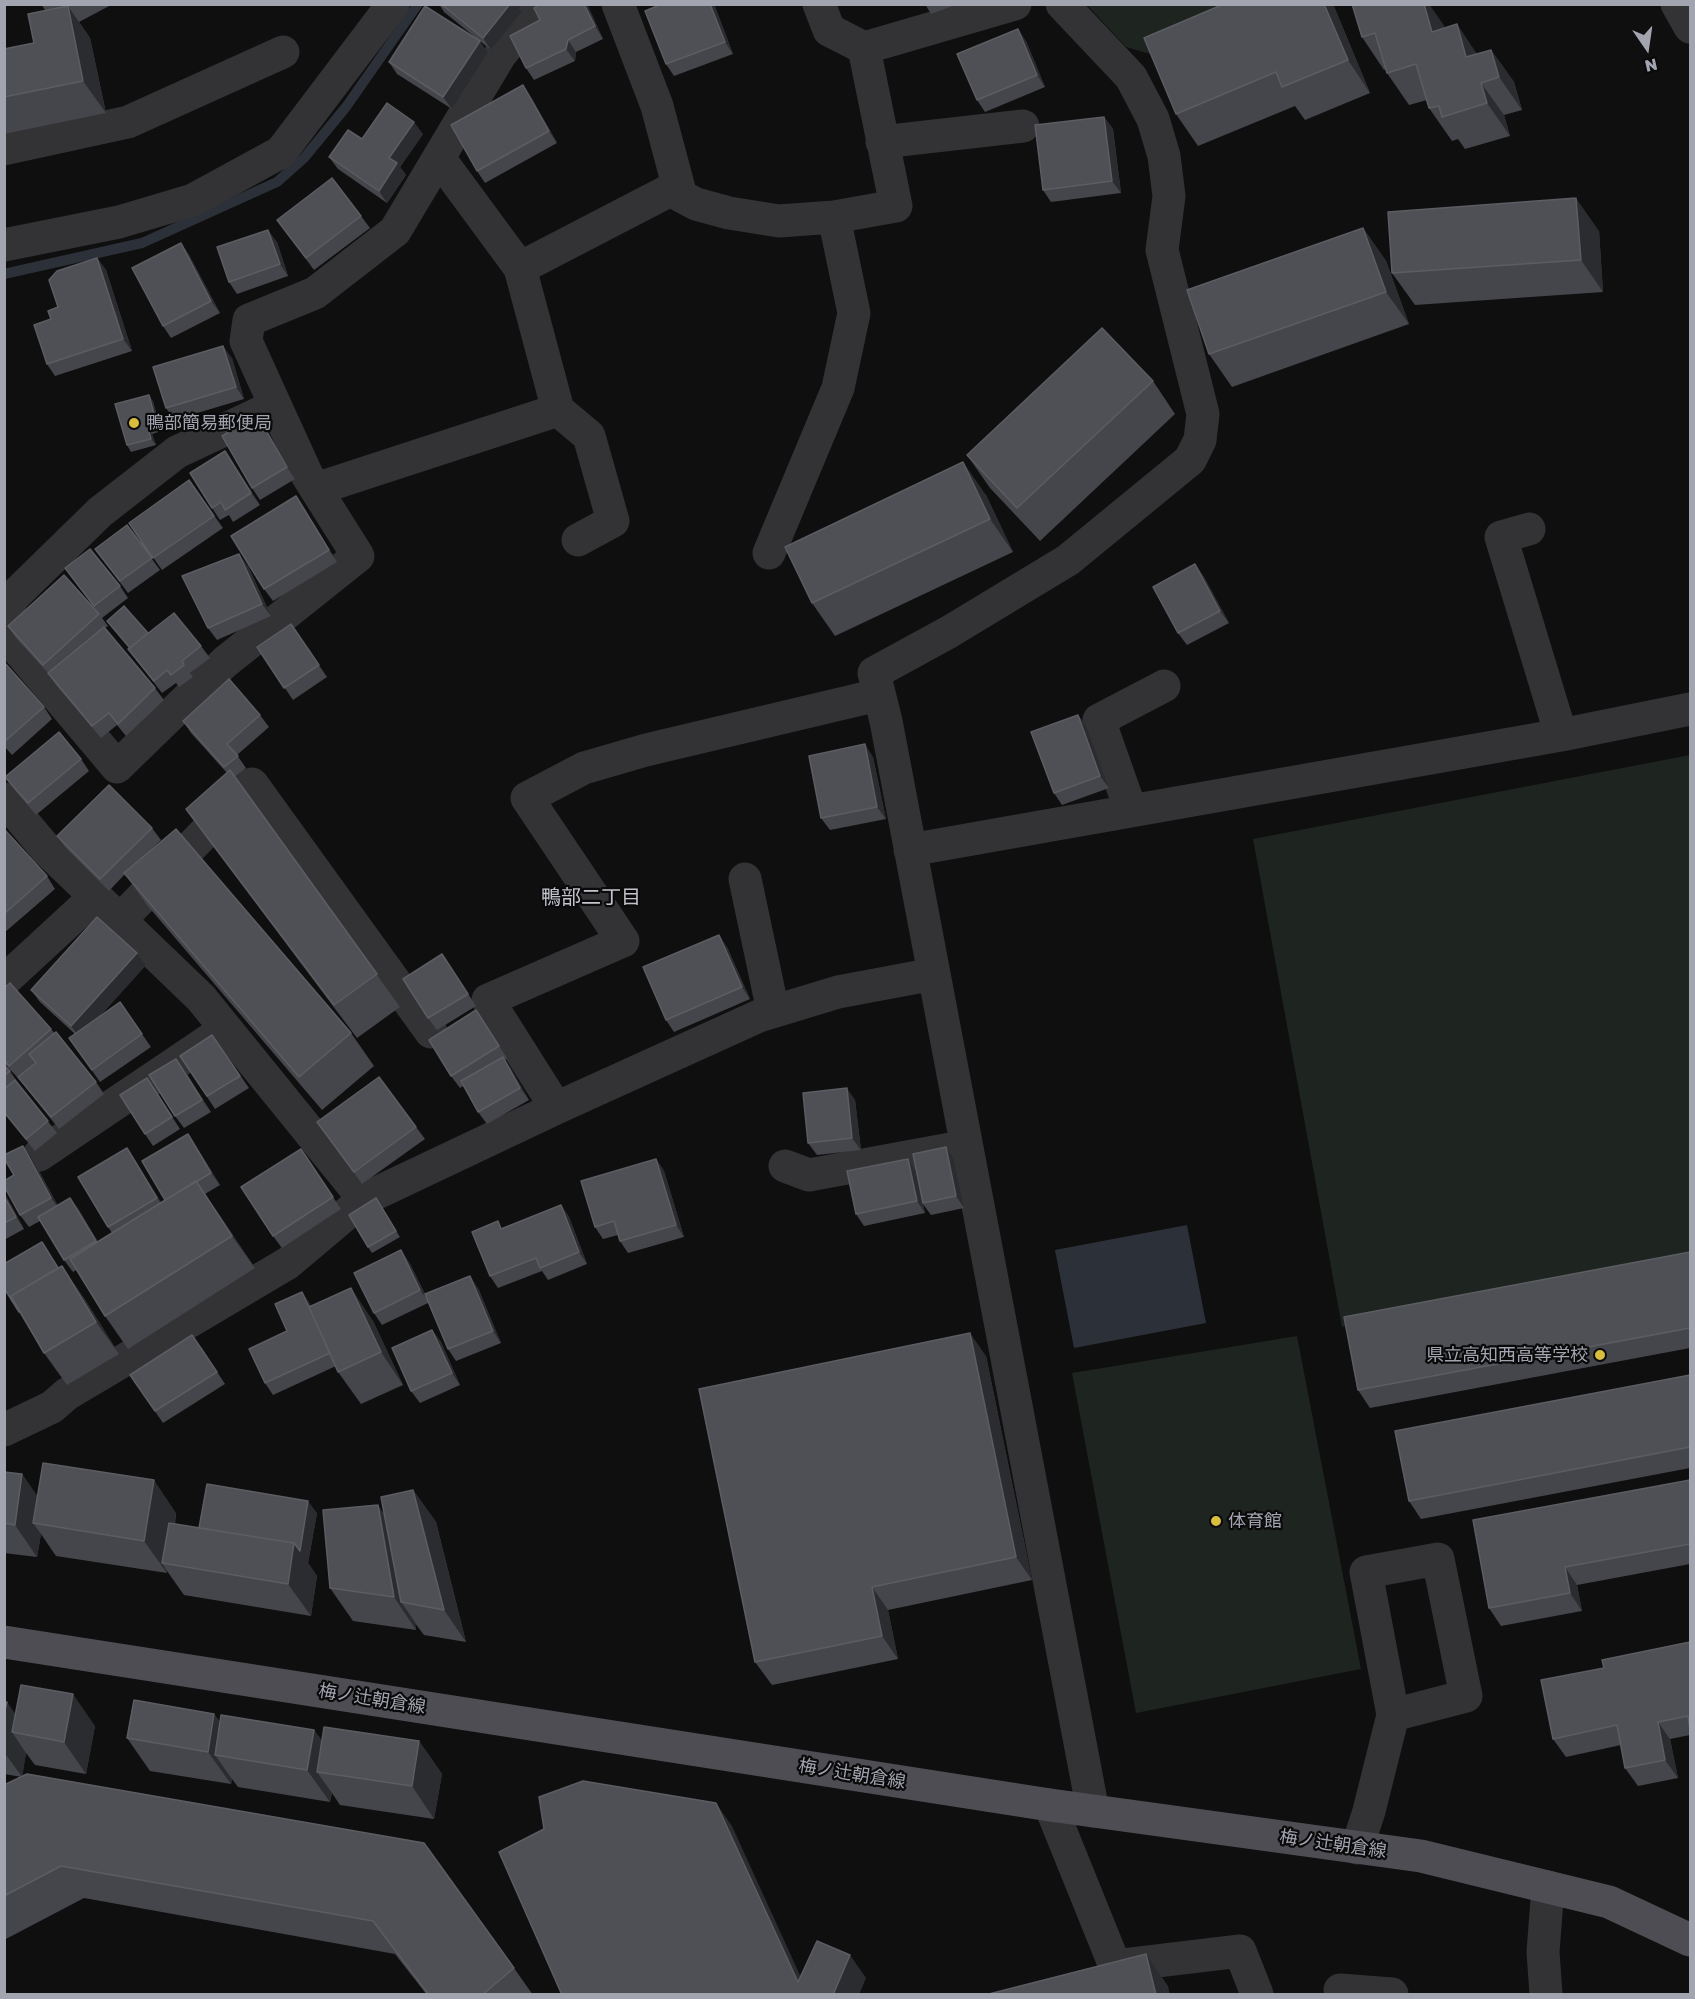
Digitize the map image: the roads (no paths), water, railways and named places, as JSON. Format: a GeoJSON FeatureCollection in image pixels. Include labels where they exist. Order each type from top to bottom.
{"type":"FeatureCollection","features":[{"type":"Feature","properties":{"kind":"main road","name":"梅ノ辻朝倉線"},"geometry":{"type":"LineString","coordinates":[[4,1642],[1050,1805],[1420,1856],[1610,1902],[1690,1940]]}},
{"type":"Feature","properties":{"kind":"street"},"geometry":{"type":"LineString","coordinates":[[4,245],[119,222],[193,200],[281,152],[393,4]]}},
{"type":"Feature","properties":{"kind":"street"},"geometry":{"type":"LineString","coordinates":[[4,633],[117,767],[225,663],[358,556],[307,475],[275,406],[246,341],[249,320],[315,293],[395,231],[500,55],[542,4]]}},
{"type":"Feature","properties":{"kind":"street"},"geometry":{"type":"LineString","coordinates":[[618,4],[657,106],[681,196],[696,204],[729,213],[779,221],[834,217],[896,206],[864,48]]}},
{"type":"Feature","properties":{"kind":"street"},"geometry":{"type":"LineString","coordinates":[[819,4],[829,30],[864,48],[1015,4]]}},
{"type":"Feature","properties":{"kind":"street"},"geometry":{"type":"LineString","coordinates":[[1062,4],[1131,77],[1153,118],[1164,156],[1169,196],[1162,250],[1203,414],[1200,440],[1190,460],[1068,560],[949,632],[874,673],[886,721],[966,1146],[992,1344],[1093,1811]]}},
{"type":"Feature","properties":{"kind":"street"},"geometry":{"type":"LineString","coordinates":[[4,148],[128,122],[283,52]]}},
{"type":"Feature","properties":{"kind":"street"},"geometry":{"type":"LineString","coordinates":[[882,142],[1023,126]]}},
{"type":"Feature","properties":{"kind":"street"},"geometry":{"type":"LineString","coordinates":[[439,158],[520,268],[558,410],[589,436],[613,521],[578,540]]}},
{"type":"Feature","properties":{"kind":"street"},"geometry":{"type":"LineString","coordinates":[[520,268],[678,186]]}},
{"type":"Feature","properties":{"kind":"street"},"geometry":{"type":"LineString","coordinates":[[769,553],[838,388],[854,313],[834,217]]}},
{"type":"Feature","properties":{"kind":"street"},"geometry":{"type":"LineString","coordinates":[[8,595],[100,512],[177,452],[275,406]]}},
{"type":"Feature","properties":{"kind":"street"},"geometry":{"type":"LineString","coordinates":[[316,489],[558,410]]}},
{"type":"Feature","properties":{"kind":"street"},"geometry":{"type":"LineString","coordinates":[[1529,529],[1501,537],[1561,735]]}},
{"type":"Feature","properties":{"kind":"street"},"geometry":{"type":"LineString","coordinates":[[1131,811],[1099,720],[1164,686]]}},
{"type":"Feature","properties":{"kind":"street"},"geometry":{"type":"LineString","coordinates":[[554,1109],[548,1095],[488,1000],[623,941],[527,798],[584,768],[646,750],[878,695]]}},
{"type":"Feature","properties":{"kind":"street"},"geometry":{"type":"LineString","coordinates":[[910,850],[1561,735],[1690,710]]}},
{"type":"Feature","properties":{"kind":"street"},"geometry":{"type":"LineString","coordinates":[[120,920],[252,784],[431,1032]]}},
{"type":"Feature","properties":{"kind":"street"},"geometry":{"type":"LineString","coordinates":[[4,799],[47,850],[201,998],[364,1199]]}},
{"type":"Feature","properties":{"kind":"street"},"geometry":{"type":"LineString","coordinates":[[745,879],[773,1011]]}},
{"type":"Feature","properties":{"kind":"street"},"geometry":{"type":"LineString","coordinates":[[4,981],[95,897]]}},
{"type":"Feature","properties":{"kind":"street"},"geometry":{"type":"LineString","coordinates":[[4,1430],[52,1407],[67,1394],[288,1263],[364,1199],[759,1016],[838,992],[934,974]]}},
{"type":"Feature","properties":{"kind":"street"},"geometry":{"type":"LineString","coordinates":[[39,1155],[226,1029]]}},
{"type":"Feature","properties":{"kind":"street"},"geometry":{"type":"LineString","coordinates":[[785,1166],[809,1175],[966,1146]]}},
{"type":"Feature","properties":{"kind":"street"},"geometry":{"type":"LineString","coordinates":[[1357,1848],[1369,1811],[1393,1715],[1366,1572],[1438,1558],[1466,1696],[1393,1715]]}},
{"type":"Feature","properties":{"kind":"street"},"geometry":{"type":"LineString","coordinates":[[1050,1805],[1114,1966],[1240,1951],[1257,1995]]}},
{"type":"Feature","properties":{"kind":"street"},"geometry":{"type":"LineString","coordinates":[[1546,1995],[1543,1952],[1548,1887]]}},
{"type":"Feature","properties":{"kind":"street"},"geometry":{"type":"LineString","coordinates":[[1340,1990],[1392,1995]]}},
{"type":"Feature","properties":{"kind":"waterway"},"geometry":{"type":"LineString","coordinates":[[4,274],[142,243],[277,182],[304,158],[346,107],[418,4]]}},
{"type":"Feature","properties":{"kind":"place","name":"鴨部簡易郵便局"},"geometry":{"type":"Point","coordinates":[134,423]}},
{"type":"Feature","properties":{"kind":"place","name":"県立高知西高等学校"},"geometry":{"type":"Point","coordinates":[1600,1355]}},
{"type":"Feature","properties":{"kind":"place","name":"体育館"},"geometry":{"type":"Point","coordinates":[1216,1521]}},
{"type":"Feature","properties":{"kind":"district","name":"鴨部二丁目"},"geometry":{"type":"Point","coordinates":[591,898]}}]}
